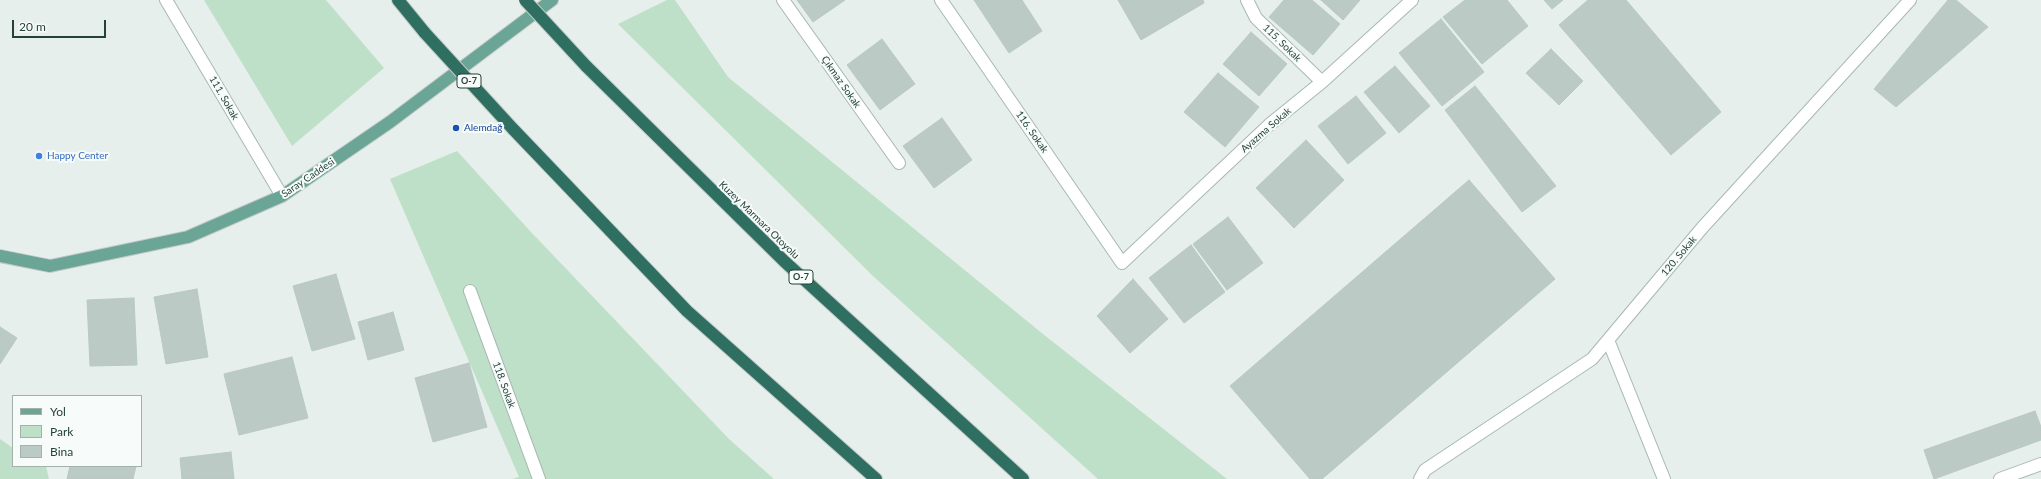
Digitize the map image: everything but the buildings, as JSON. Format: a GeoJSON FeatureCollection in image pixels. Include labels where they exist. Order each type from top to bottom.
{"type":"FeatureCollection","features":[{"type":"Feature","properties":{"kind":"highway","name":"O-7"},"geometry":{"type":"LineString","coordinates":[[398,0],[425,33],[513,128],[687,311],[876,479]]}},
{"type":"Feature","properties":{"kind":"highway","name":"Kuzey Marmara Otoyolu"},"geometry":{"type":"LineString","coordinates":[[525,0],[586,66],[784,261],[1023,479]]}},
{"type":"Feature","properties":{"kind":"main road","name":"Saray Caddesi"},"geometry":{"type":"LineString","coordinates":[[0,256],[50,266],[188,237],[282,196],[390,122],[552,0]]}},
{"type":"Feature","properties":{"kind":"street","name":"111. Sokak"},"geometry":{"type":"LineString","coordinates":[[166,0],[282,196]]}},
{"type":"Feature","properties":{"kind":"street","name":"Çıkmaz Sokak"},"geometry":{"type":"LineString","coordinates":[[783,0],[899,163]]}},
{"type":"Feature","properties":{"kind":"street","name":"116. Sokak"},"geometry":{"type":"LineString","coordinates":[[941,0],[1122,263]]}},
{"type":"Feature","properties":{"kind":"street","name":"115. Sokak"},"geometry":{"type":"LineString","coordinates":[[1247,0],[1256,18],[1322,82]]}},
{"type":"Feature","properties":{"kind":"street","name":"Ayazma Sokak"},"geometry":{"type":"LineString","coordinates":[[1122,263],[1269,125],[1322,82],[1412,0]]}},
{"type":"Feature","properties":{"kind":"street","name":"120. Sokak"},"geometry":{"type":"LineString","coordinates":[[1420,479],[1425,470],[1592,359],[1702,228],[1910,0]]}},
{"type":"Feature","properties":{"kind":"street","name":"118. Sokak"},"geometry":{"type":"LineString","coordinates":[[470,291],[538,479]]}},
{"type":"Feature","properties":{"kind":"street"},"geometry":{"type":"LineString","coordinates":[[1608,340],[1664,479]]}},
{"type":"Feature","properties":{"kind":"street"},"geometry":{"type":"LineString","coordinates":[[2000,479],[2041,464]]}},
{"type":"Feature","properties":{"kind":"green space"},"geometry":{"type":"Polygon","coordinates":[[[204,0],[326,0],[384,68],[292,146],[204,0]]]}},
{"type":"Feature","properties":{"kind":"green space"},"geometry":{"type":"Polygon","coordinates":[[[667,0],[675,0],[728,77],[1043,334],[1227,479],[1098,479],[874,277],[618,24],[667,0]]]}},
{"type":"Feature","properties":{"kind":"green space"},"geometry":{"type":"Polygon","coordinates":[[[457,151],[530,231],[729,439],[774,479],[512,479],[519,477],[390,179],[457,151]]]}},
{"type":"Feature","properties":{"kind":"green space"},"geometry":{"type":"Polygon","coordinates":[[[0,439],[12,447],[12,467],[46,467],[49,479],[0,479],[0,439]]]}},
{"type":"Feature","properties":{"kind":"place","name":"Alemdağ"},"geometry":{"type":"Point","coordinates":[456,128]}},
{"type":"Feature","properties":{"kind":"place","name":"Happy Center"},"geometry":{"type":"Point","coordinates":[39,156]}}]}
